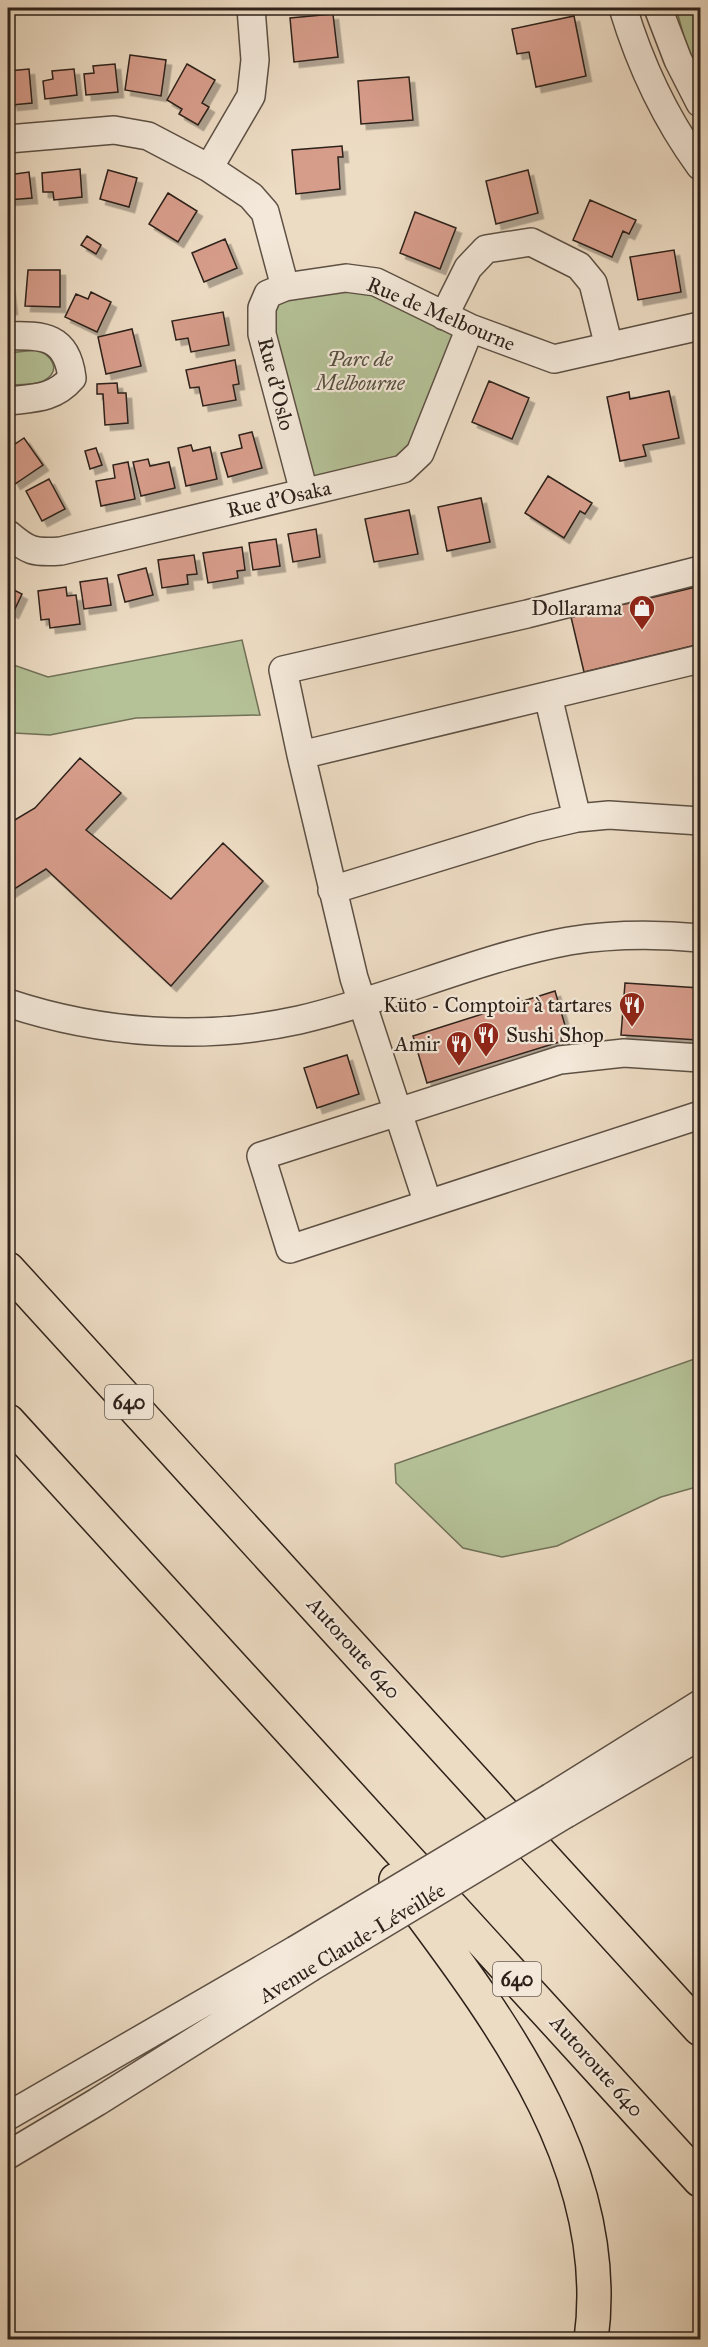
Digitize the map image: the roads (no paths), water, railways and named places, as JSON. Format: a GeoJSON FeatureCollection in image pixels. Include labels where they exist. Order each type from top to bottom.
{"type":"FeatureCollection","features":[{"type":"Feature","properties":{"kind":"highway","name":"Autoroute 640"},"geometry":{"type":"LineString","coordinates":[[8,1269],[700,2029]]}},
{"type":"Feature","properties":{"kind":"highway","name":"Autoroute 640"},"geometry":{"type":"LineString","coordinates":[[8,1421],[700,2180]]}},
{"type":"Feature","properties":{"kind":"highway"},"geometry":{"type":"LineString","coordinates":[[334,1779],[393,1876],[490,2009],[546,2107],[571,2170],[588,2233],[593,2294],[591,2340]]}},
{"type":"Feature","properties":{"kind":"highway"},"geometry":{"type":"LineString","coordinates":[[596,1914],[700,1997]]}},
{"type":"Feature","properties":{"kind":"street"},"geometry":{"type":"LineString","coordinates":[[209,168],[251,96],[255,60],[251,8]]}},
{"type":"Feature","properties":{"kind":"street"},"geometry":{"type":"LineString","coordinates":[[623,8],[653,87],[666,113],[700,165]]}},
{"type":"Feature","properties":{"kind":"street"},"geometry":{"type":"LineString","coordinates":[[658,8],[678,60],[700,104]]}},
{"type":"Feature","properties":{"kind":"street"},"geometry":{"type":"LineString","coordinates":[[8,139],[114,129],[148,136],[209,168],[251,196],[265,212],[285,287]]}},
{"type":"Feature","properties":{"kind":"street"},"geometry":{"type":"LineString","coordinates":[[444,316],[468,268],[486,249],[531,242],[579,266],[593,283],[609,347]]}},
{"type":"Feature","properties":{"kind":"street","name":"Rue de Melbourne"},"geometry":{"type":"LineString","coordinates":[[285,287],[346,278],[376,282],[470,328],[554,359],[700,326]]}},
{"type":"Feature","properties":{"kind":"street","name":"Rue d'Oslo"},"geometry":{"type":"LineString","coordinates":[[285,287],[268,294],[262,309],[261,333],[304,492]]}},
{"type":"Feature","properties":{"kind":"street","name":"Rue d'Osaka"},"geometry":{"type":"LineString","coordinates":[[8,534],[26,549],[40,553],[60,551],[403,469],[420,453],[470,328]]}},
{"type":"Feature","properties":{"kind":"street"},"geometry":{"type":"LineString","coordinates":[[8,336],[40,335],[58,344],[69,359],[72,378],[60,392],[36,398],[8,401]]}},
{"type":"Feature","properties":{"kind":"street"},"geometry":{"type":"LineString","coordinates":[[428,1204],[362,1002],[332,890],[283,670],[700,570]]}},
{"type":"Feature","properties":{"kind":"street"},"geometry":{"type":"LineString","coordinates":[[301,755],[700,659]]}},
{"type":"Feature","properties":{"kind":"street"},"geometry":{"type":"LineString","coordinates":[[548,696],[577,818]]}},
{"type":"Feature","properties":{"kind":"street"},"geometry":{"type":"LineString","coordinates":[[332,890],[534,828],[577,818],[609,815],[700,821]]}},
{"type":"Feature","properties":{"kind":"street"},"geometry":{"type":"LineString","coordinates":[[8,1003],[89,1024],[183,1032],[283,1023],[362,1002],[540,947],[569,941],[634,935],[700,938]]}},
{"type":"Feature","properties":{"kind":"street"},"geometry":{"type":"LineString","coordinates":[[700,1058],[624,1053],[576,1056],[547,1063],[261,1156],[290,1248],[700,1115]]}},
{"type":"Feature","properties":{"kind":"street","name":"Avenue Claude-Léveillée"},"geometry":{"type":"LineString","coordinates":[[558,1806],[700,1704]]}},
{"type":"Feature","properties":{"kind":"street","name":"Avenue Claude-Léveillée"},"geometry":{"type":"LineString","coordinates":[[8,2116],[303,1959],[558,1806],[700,1736]]}},
{"type":"Feature","properties":{"kind":"street","name":"Avenue Claude-Léveillée"},"geometry":{"type":"LineString","coordinates":[[8,2155],[104,2098],[303,1959]]}},
{"type":"Feature","properties":{"kind":"place","name":"Dollarama"},"geometry":{"type":"Point","coordinates":[642,631]}},
{"type":"Feature","properties":{"kind":"place","name":"Küto - Comptoir à tartares"},"geometry":{"type":"Point","coordinates":[632,1028]}},
{"type":"Feature","properties":{"kind":"place","name":"Sushi Shop"},"geometry":{"type":"Point","coordinates":[486,1058]}},
{"type":"Feature","properties":{"kind":"place","name":"Amir"},"geometry":{"type":"Point","coordinates":[459,1067]}},
{"type":"Feature","properties":{"kind":"park label","name":"Parc de Melbourne"},"geometry":{"type":"Point","coordinates":[360,371]}}]}
